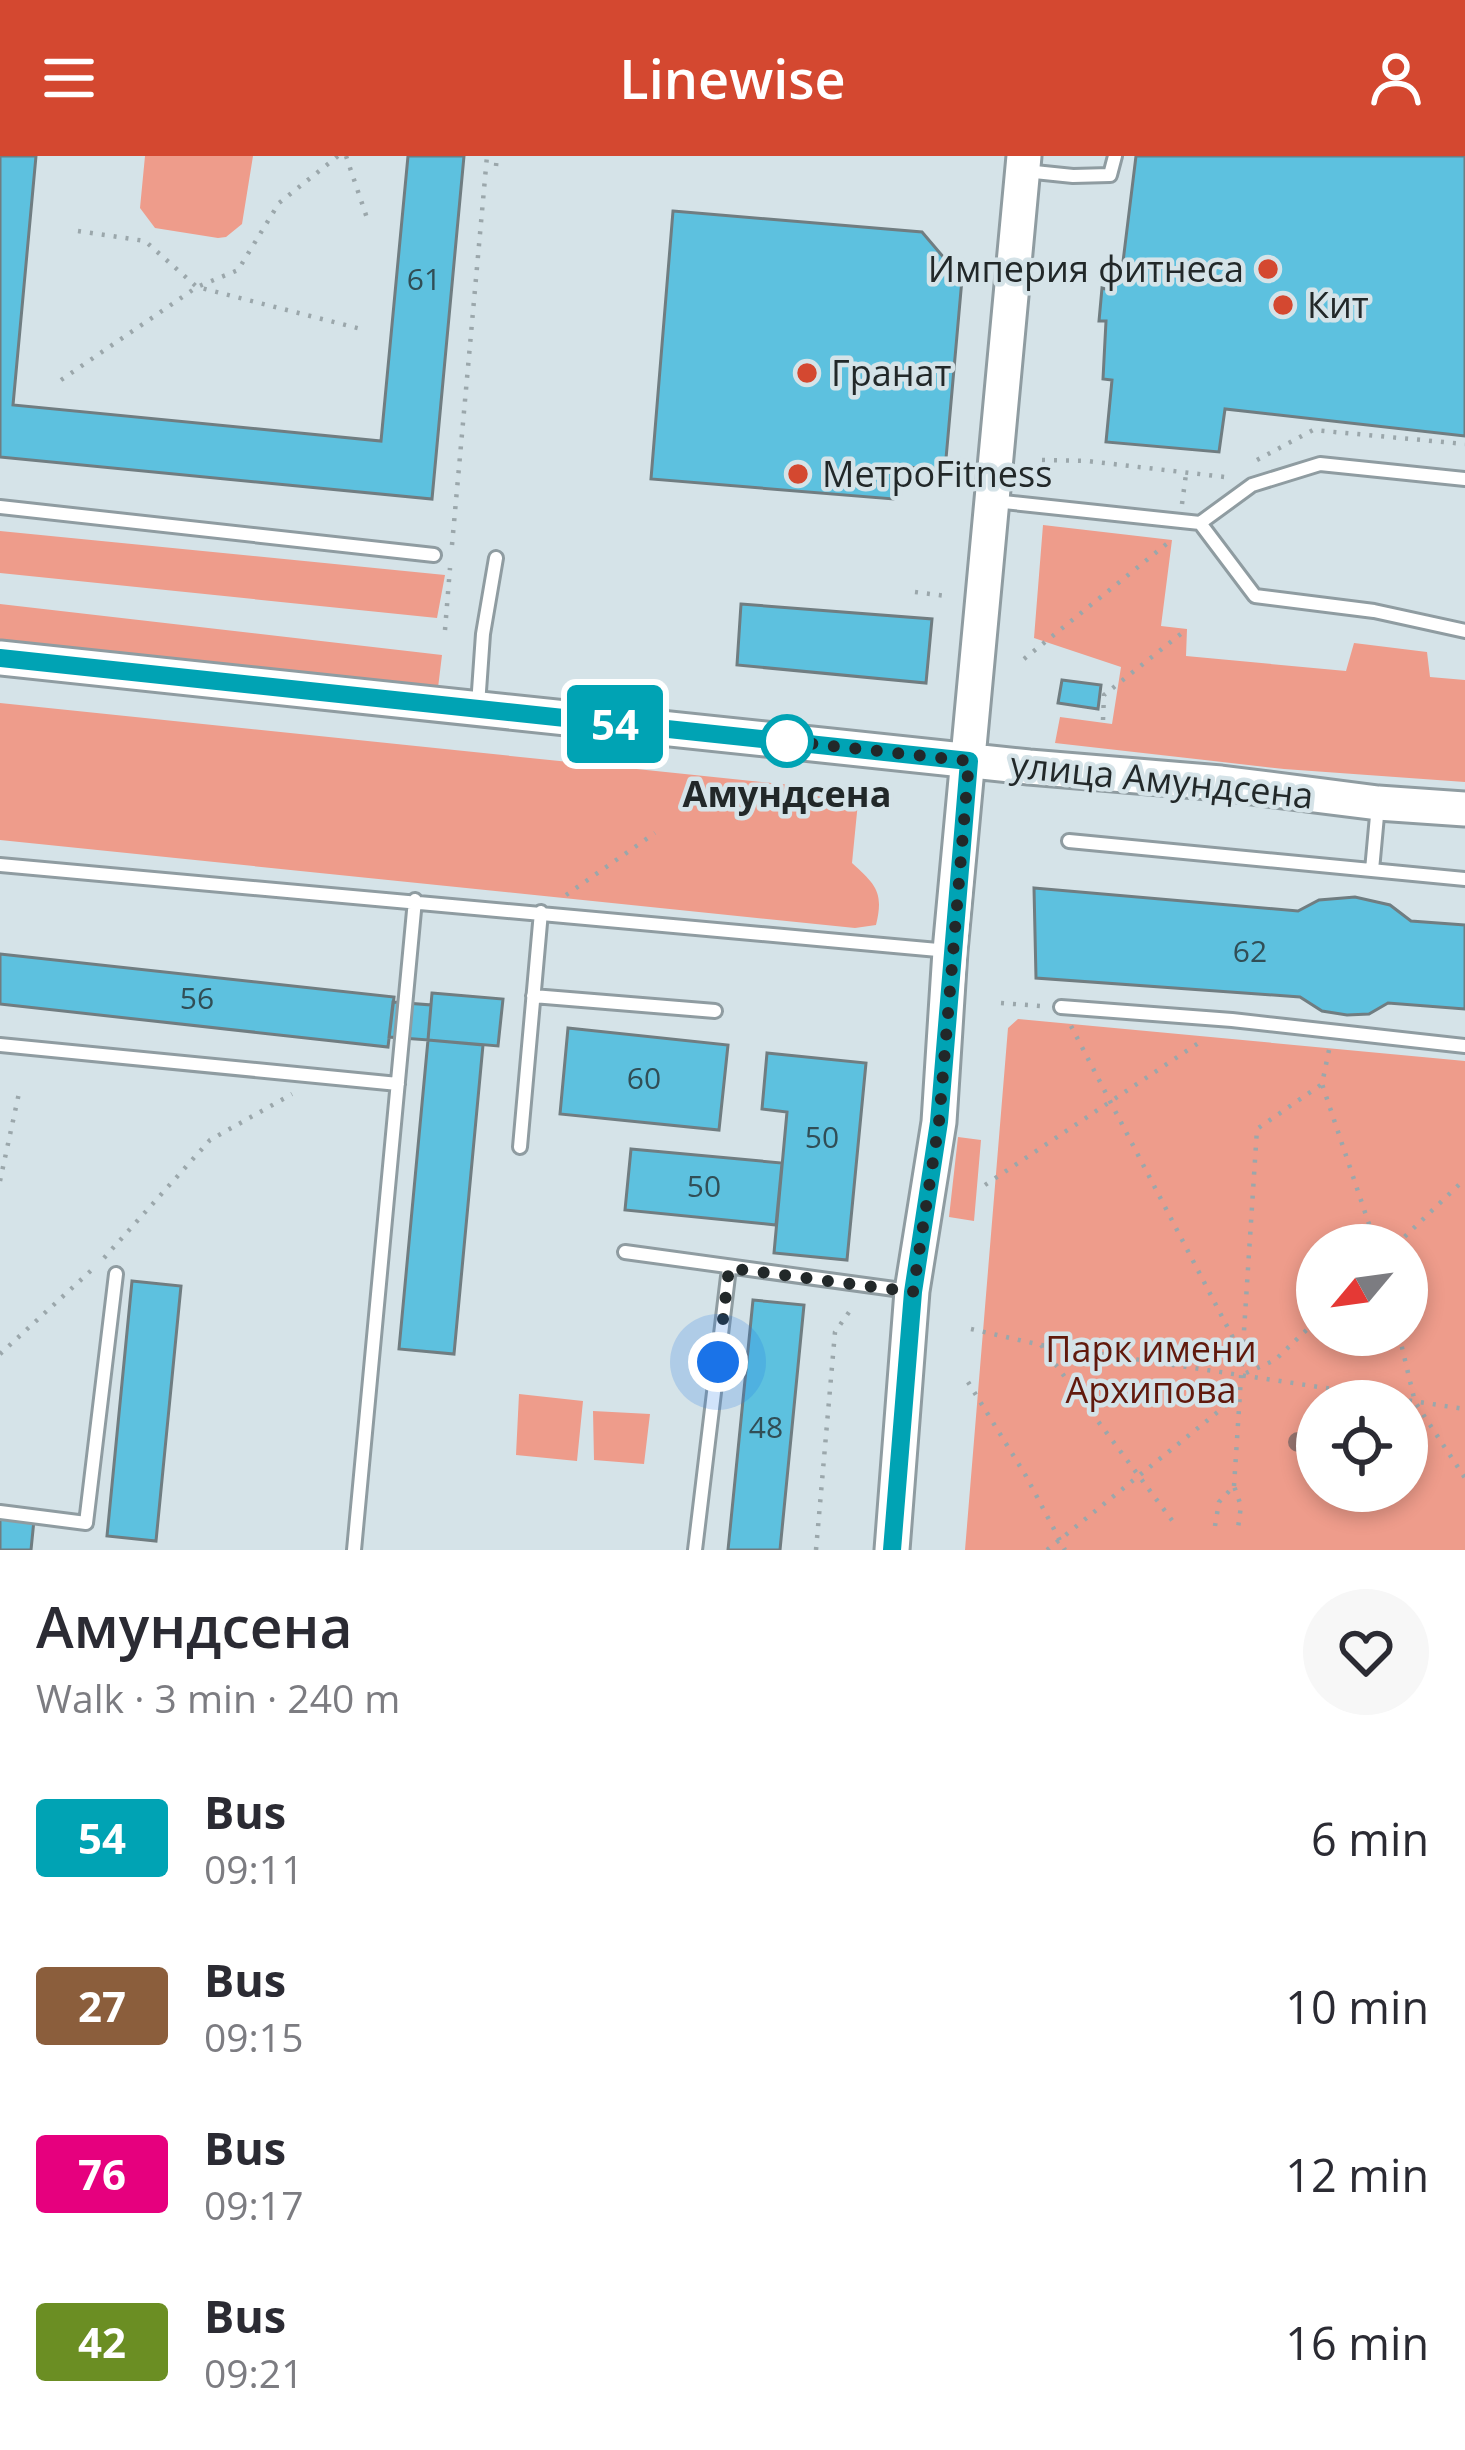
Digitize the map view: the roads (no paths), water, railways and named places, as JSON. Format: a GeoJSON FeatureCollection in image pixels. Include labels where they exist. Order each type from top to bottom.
{"type":"FeatureCollection","features":[{"type":"Feature","properties":{"kind":"main road"},"geometry":{"type":"LineString","coordinates":[[892,1550],[913,1292],[939,1122],[950,951],[1024,163]]}},
{"type":"Feature","properties":{"kind":"main road","name":"улица Амундсена"},"geometry":{"type":"LineString","coordinates":[[0,658],[1378,803],[1465,808]]}},
{"type":"Feature","properties":{"kind":"lane"},"geometry":{"type":"LineString","coordinates":[[1024,163],[1073,176],[1110,175],[1114,156]]}},
{"type":"Feature","properties":{"kind":"lane"},"geometry":{"type":"LineString","coordinates":[[1200,524],[1252,485],[1320,464],[1465,478]]}},
{"type":"Feature","properties":{"kind":"lane"},"geometry":{"type":"LineString","coordinates":[[994,501],[1200,524],[1255,596],[1374,610],[1465,631]]}},
{"type":"Feature","properties":{"kind":"lane"},"geometry":{"type":"LineString","coordinates":[[0,507],[434,555]]}},
{"type":"Feature","properties":{"kind":"lane"},"geometry":{"type":"LineString","coordinates":[[478,710],[483,634],[496,558]]}},
{"type":"Feature","properties":{"kind":"lane"},"geometry":{"type":"LineString","coordinates":[[1372,870],[1378,803]]}},
{"type":"Feature","properties":{"kind":"lane"},"geometry":{"type":"LineString","coordinates":[[1070,841],[1465,880]]}},
{"type":"Feature","properties":{"kind":"lane"},"geometry":{"type":"LineString","coordinates":[[0,865],[950,951]]}},
{"type":"Feature","properties":{"kind":"lane"},"geometry":{"type":"LineString","coordinates":[[354,1550],[415,900]]}},
{"type":"Feature","properties":{"kind":"lane"},"geometry":{"type":"LineString","coordinates":[[520,1148],[541,912]]}},
{"type":"Feature","properties":{"kind":"lane"},"geometry":{"type":"LineString","coordinates":[[533,996],[715,1011]]}},
{"type":"Feature","properties":{"kind":"lane"},"geometry":{"type":"LineString","coordinates":[[1061,1007],[1465,1046]]}},
{"type":"Feature","properties":{"kind":"lane"},"geometry":{"type":"LineString","coordinates":[[0,1045],[398,1084]]}},
{"type":"Feature","properties":{"kind":"lane"},"geometry":{"type":"LineString","coordinates":[[625,1252],[913,1292]]}},
{"type":"Feature","properties":{"kind":"lane"},"geometry":{"type":"LineString","coordinates":[[695,1550],[729,1268]]}},
{"type":"Feature","properties":{"kind":"lane"},"geometry":{"type":"LineString","coordinates":[[0,1512],[86,1523],[116,1274]]}},
{"type":"Feature","properties":{"kind":"place","name":"Империя фитнеса"},"geometry":{"type":"Point","coordinates":[1268,269]}},
{"type":"Feature","properties":{"kind":"place","name":"Кит"},"geometry":{"type":"Point","coordinates":[1283,305]}},
{"type":"Feature","properties":{"kind":"place","name":"Гранат"},"geometry":{"type":"Point","coordinates":[807,373]}},
{"type":"Feature","properties":{"kind":"place","name":"МетроFitness"},"geometry":{"type":"Point","coordinates":[798,474]}},
{"type":"Feature","properties":{"kind":"place","name":"Амундсена"},"geometry":{"type":"Point","coordinates":[787,741]}},
{"type":"Feature","properties":{"kind":"park label","name":"Парк имени Архипова"},"geometry":{"type":"Point","coordinates":[1151,1370]}}]}
